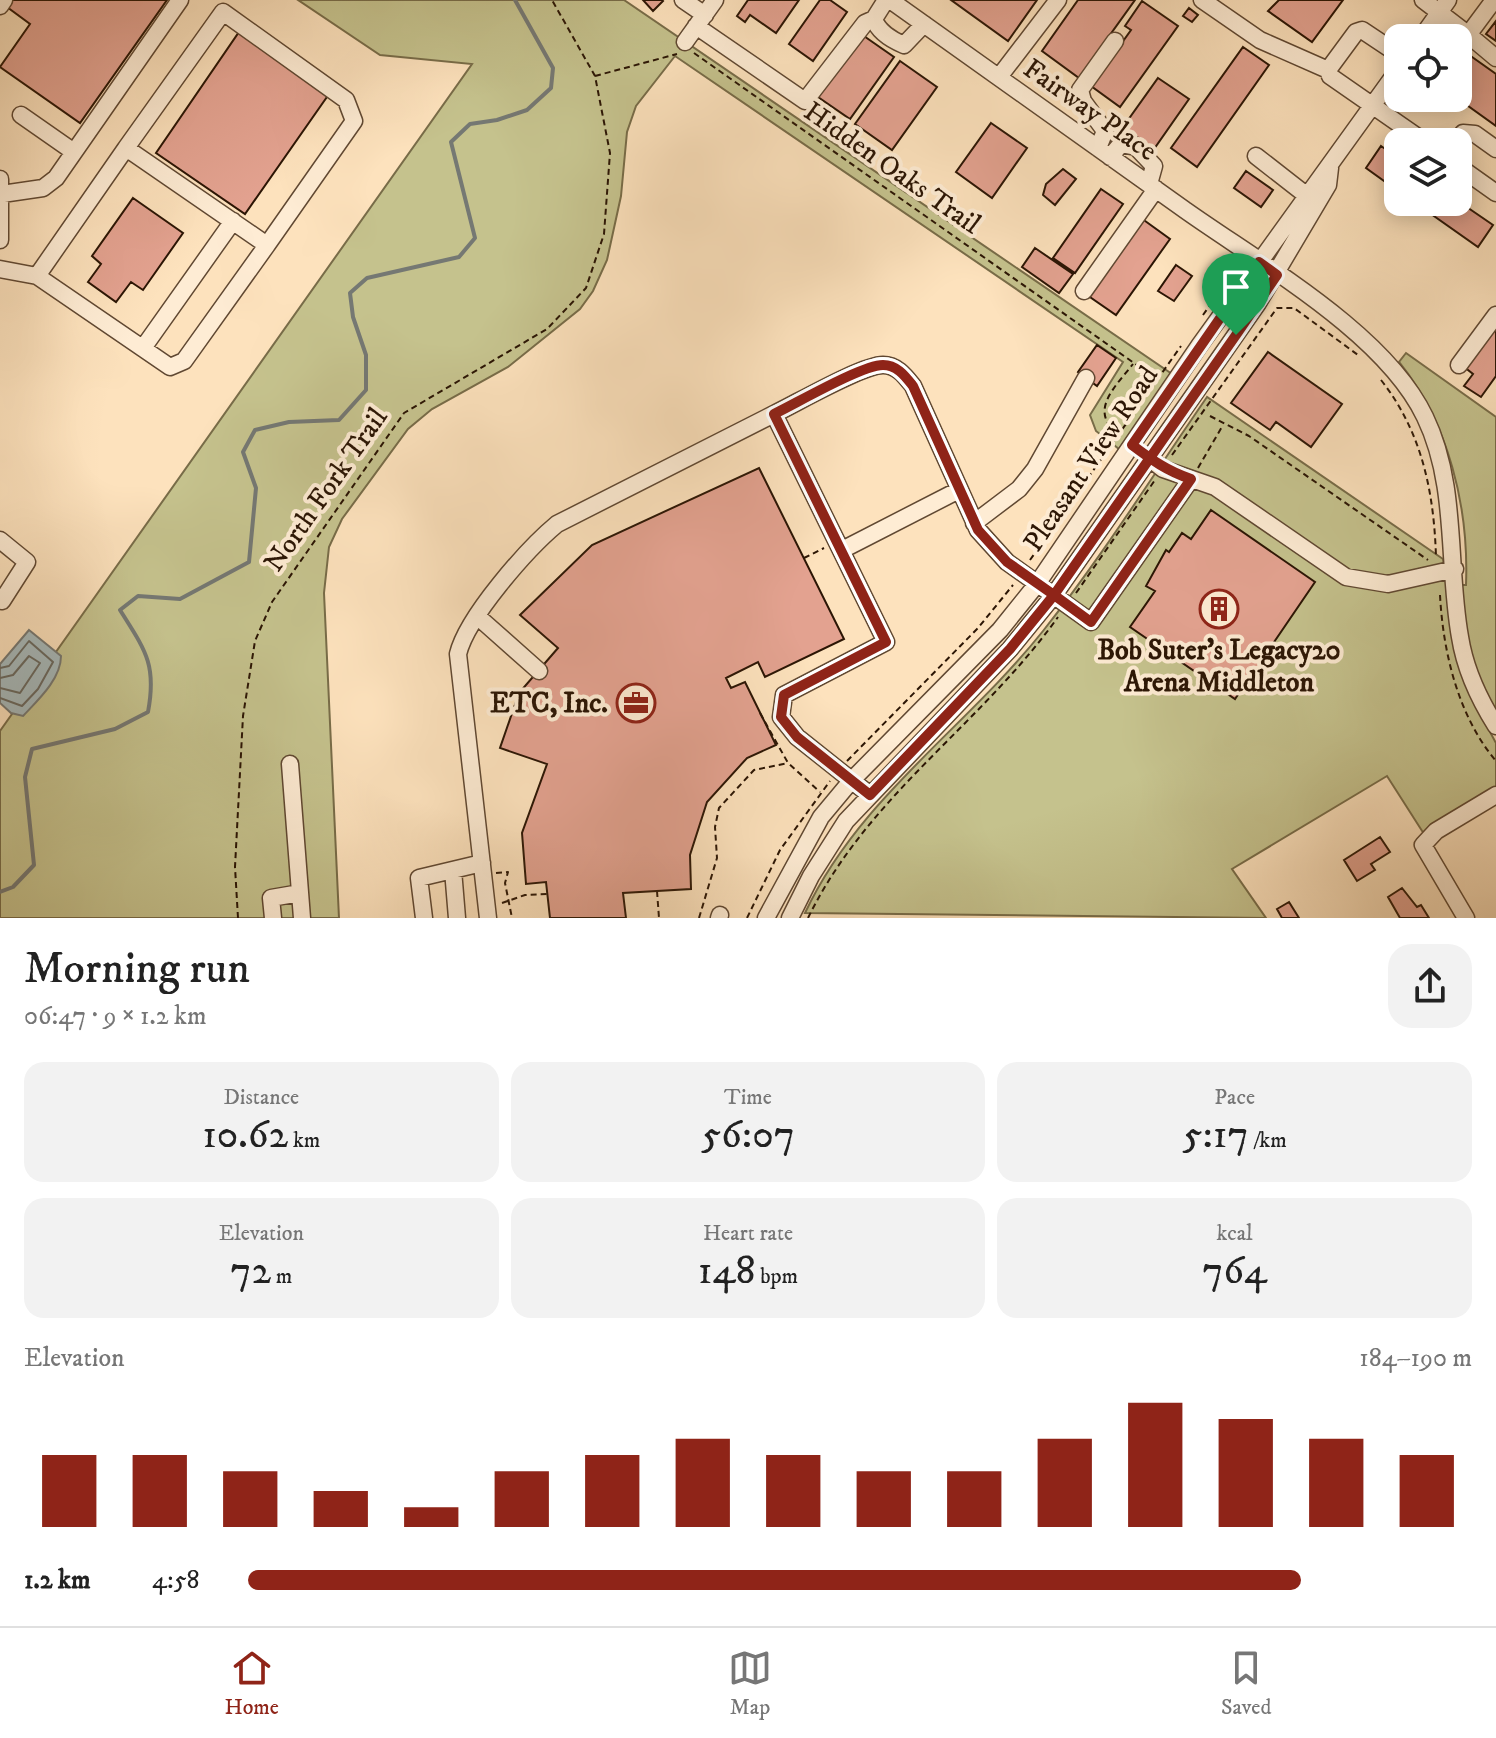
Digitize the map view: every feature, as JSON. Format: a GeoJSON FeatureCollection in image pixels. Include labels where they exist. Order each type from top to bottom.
{"type":"FeatureCollection","features":[{"type":"Feature","properties":{"kind":"street"},"geometry":{"type":"LineString","coordinates":[[0,6],[4,0]]}},
{"type":"Feature","properties":{"kind":"street"},"geometry":{"type":"LineString","coordinates":[[0,240],[1,187],[43,188],[56,178],[180,0]]}},
{"type":"Feature","properties":{"kind":"street"},"geometry":{"type":"LineString","coordinates":[[683,0],[700,21],[805,101],[865,23],[874,19],[888,0]]}},
{"type":"Feature","properties":{"kind":"street"},"geometry":{"type":"LineString","coordinates":[[685,42],[715,0]]}},
{"type":"Feature","properties":{"kind":"street","name":"Fairway Place"},"geometry":{"type":"LineString","coordinates":[[888,0],[1364,339],[1405,382],[1426,418],[1439,456],[1455,569],[1459,636],[1467,668],[1496,726]]}},
{"type":"Feature","properties":{"kind":"street"},"geometry":{"type":"LineString","coordinates":[[999,77],[1058,0]]}},
{"type":"Feature","properties":{"kind":"street"},"geometry":{"type":"LineString","coordinates":[[1202,0],[1260,40],[1328,70],[1330,76],[1405,128]]}},
{"type":"Feature","properties":{"kind":"street"},"geometry":{"type":"LineString","coordinates":[[1423,0],[1443,6],[1458,24]]}},
{"type":"Feature","properties":{"kind":"street"},"geometry":{"type":"LineString","coordinates":[[1472,30],[1494,0]]}},
{"type":"Feature","properties":{"kind":"street"},"geometry":{"type":"LineString","coordinates":[[1431,24],[1443,6]]}},
{"type":"Feature","properties":{"kind":"street"},"geometry":{"type":"LineString","coordinates":[[0,269],[37,276],[170,367],[184,361],[354,121],[346,100],[223,12],[37,276]]}},
{"type":"Feature","properties":{"kind":"street"},"geometry":{"type":"LineString","coordinates":[[874,19],[876,27],[904,45],[924,24]]}},
{"type":"Feature","properties":{"kind":"street"},"geometry":{"type":"LineString","coordinates":[[1328,70],[1356,32],[1362,30],[1384,45]]}},
{"type":"Feature","properties":{"kind":"street"},"geometry":{"type":"LineString","coordinates":[[1472,38],[1496,58]]}},
{"type":"Feature","properties":{"kind":"street"},"geometry":{"type":"LineString","coordinates":[[1104,152],[1105,131],[1083,101],[1080,90],[1115,41]]}},
{"type":"Feature","properties":{"kind":"street","name":"Pleasant View Road"},"geometry":{"type":"LineString","coordinates":[[766,918],[844,776],[1000,630],[1037,584],[1317,178],[1330,168],[1384,90]]}},
{"type":"Feature","properties":{"kind":"street"},"geometry":{"type":"LineString","coordinates":[[21,115],[74,152]]}},
{"type":"Feature","properties":{"kind":"street"},"geometry":{"type":"LineString","coordinates":[[1472,135],[1496,149]]}},
{"type":"Feature","properties":{"kind":"street"},"geometry":{"type":"LineString","coordinates":[[126,148],[267,245]]}},
{"type":"Feature","properties":{"kind":"street"},"geometry":{"type":"LineString","coordinates":[[1256,156],[1306,195]]}},
{"type":"Feature","properties":{"kind":"street","name":"Pleasant View Road"},"geometry":{"type":"LineString","coordinates":[[790,918],[811,876],[846,821],[1010,649],[1054,595],[1277,275],[1328,185],[1330,168]]}},
{"type":"Feature","properties":{"kind":"street"},"geometry":{"type":"LineString","coordinates":[[1472,176],[1496,193]]}},
{"type":"Feature","properties":{"kind":"street"},"geometry":{"type":"LineString","coordinates":[[1084,291],[1152,187]]}},
{"type":"Feature","properties":{"kind":"street"},"geometry":{"type":"LineString","coordinates":[[143,348],[233,221]]}},
{"type":"Feature","properties":{"kind":"street"},"geometry":{"type":"LineString","coordinates":[[1459,365],[1496,315]]}},
{"type":"Feature","properties":{"kind":"street"},"geometry":{"type":"LineString","coordinates":[[487,911],[458,654],[463,633],[539,539],[557,524],[774,414],[883,365],[900,370],[913,386],[957,491],[991,547],[1091,622],[1191,479]]}},
{"type":"Feature","properties":{"kind":"street"},"geometry":{"type":"LineString","coordinates":[[974,523],[1019,489],[1035,469],[1086,378]]}},
{"type":"Feature","properties":{"kind":"street"},"geometry":{"type":"LineString","coordinates":[[774,414],[886,642],[784,695],[781,717],[797,737],[870,795]]}},
{"type":"Feature","properties":{"kind":"street"},"geometry":{"type":"LineString","coordinates":[[1149,458],[1163,469],[1215,487],[1346,577],[1388,584],[1455,569]]}},
{"type":"Feature","properties":{"kind":"street"},"geometry":{"type":"LineString","coordinates":[[840,546],[957,491]]}},
{"type":"Feature","properties":{"kind":"street"},"geometry":{"type":"LineString","coordinates":[[0,540],[27,562],[1,601]]}},
{"type":"Feature","properties":{"kind":"street"},"geometry":{"type":"LineString","coordinates":[[477,616],[539,671]]}},
{"type":"Feature","properties":{"kind":"street"},"geometry":{"type":"LineString","coordinates":[[290,764],[302,918]]}},
{"type":"Feature","properties":{"kind":"street"},"geometry":{"type":"LineString","coordinates":[[1466,918],[1423,845],[1436,831],[1496,795]]}},
{"type":"Feature","properties":{"kind":"street"},"geometry":{"type":"LineString","coordinates":[[424,918],[419,878],[453,870],[482,869]]}},
{"type":"Feature","properties":{"kind":"street"},"geometry":{"type":"LineString","coordinates":[[453,870],[457,918]]}},
{"type":"Feature","properties":{"kind":"street"},"geometry":{"type":"LineString","coordinates":[[273,918],[271,898],[300,893]]}},
{"type":"Feature","properties":{"kind":"path","name":"North Fork Trail"},"geometry":{"type":"LineString","coordinates":[[238,918],[235,867],[241,741],[255,641],[272,602],[404,413],[547,329],[586,288],[604,234],[610,153],[595,76],[552,0]]}},
{"type":"Feature","properties":{"kind":"path","name":"Hidden Oaks Trail"},"geometry":{"type":"LineString","coordinates":[[595,76],[690,50],[1151,375]]}},
{"type":"Feature","properties":{"kind":"path"},"geometry":{"type":"LineString","coordinates":[[1199,321],[1228,280],[1240,289]]}},
{"type":"Feature","properties":{"kind":"path"},"geometry":{"type":"LineString","coordinates":[[1258,303],[1272,314]]}},
{"type":"Feature","properties":{"kind":"path"},"geometry":{"type":"LineString","coordinates":[[747,918],[780,850],[821,793],[844,776],[978,628],[1183,343]]}},
{"type":"Feature","properties":{"kind":"path"},"geometry":{"type":"LineString","coordinates":[[1132,445],[1107,424],[1102,411],[1109,394],[1134,364]]}},
{"type":"Feature","properties":{"kind":"path"},"geometry":{"type":"LineString","coordinates":[[1210,416],[1249,436],[1429,561],[1437,571]]}},
{"type":"Feature","properties":{"kind":"path"},"geometry":{"type":"LineString","coordinates":[[1191,479],[1224,424]]}},
{"type":"Feature","properties":{"kind":"path"},"geometry":{"type":"LineString","coordinates":[[804,558],[840,546]]}},
{"type":"Feature","properties":{"kind":"path"},"geometry":{"type":"LineString","coordinates":[[760,713],[788,763],[821,793]]}},
{"type":"Feature","properties":{"kind":"path"},"geometry":{"type":"LineString","coordinates":[[699,918],[717,858],[715,827],[719,808],[754,770],[788,763]]}},
{"type":"Feature","properties":{"kind":"path"},"geometry":{"type":"LineString","coordinates":[[482,869],[508,872],[505,883],[512,918]]}},
{"type":"Feature","properties":{"kind":"path"},"geometry":{"type":"LineString","coordinates":[[657,891],[659,918]]}},
{"type":"Feature","properties":{"kind":"path"},"geometry":{"type":"LineString","coordinates":[[487,911],[525,895],[547,894]]}},
{"type":"Feature","properties":{"kind":"shaded area"},"geometry":{"type":"Polygon","coordinates":[[[298,0],[624,0],[1172,374],[1119,449],[1096,431],[1090,415],[1123,362],[675,56],[636,106],[627,132],[621,196],[607,260],[593,291],[580,309],[508,367],[432,409],[408,429],[342,519],[329,547],[324,593],[339,918],[0,918],[0,731],[472,64],[380,55],[298,0]]]}},
{"type":"Feature","properties":{"kind":"shaded area"},"geometry":{"type":"Polygon","coordinates":[[[1406,353],[1496,417],[1496,729],[1490,732],[1496,743],[1496,792],[1424,834],[1387,776],[1232,869],[1266,918],[805,913],[854,834],[883,799],[1013,667],[1065,603],[1207,397],[1443,559],[1447,585],[1466,585],[1464,526],[1452,468],[1431,412],[1399,362],[1406,353]]]}},
{"type":"Feature","properties":{"kind":"water"},"geometry":{"type":"Polygon","coordinates":[[[29,630],[61,656],[53,681],[23,716],[11,713],[0,703],[0,664],[29,630]]]}},
{"type":"Feature","properties":{"kind":"building"},"geometry":{"type":"Polygon","coordinates":[[[12,0],[167,0],[80,123],[0,67],[30,24],[7,7],[12,0]]]}},
{"type":"Feature","properties":{"kind":"building"},"geometry":{"type":"Polygon","coordinates":[[[643,0],[662,0],[663,1],[653,11],[643,0]]]}},
{"type":"Feature","properties":{"kind":"building"},"geometry":{"type":"Polygon","coordinates":[[[748,0],[799,0],[776,33],[750,15],[745,22],[737,16],[748,0]]]}},
{"type":"Feature","properties":{"kind":"building"},"geometry":{"type":"Polygon","coordinates":[[[820,0],[830,0],[847,12],[813,61],[789,44],[820,0]]]}},
{"type":"Feature","properties":{"kind":"building"},"geometry":{"type":"Polygon","coordinates":[[[951,0],[1037,0],[1008,41],[951,0]]]}},
{"type":"Feature","properties":{"kind":"building"},"geometry":{"type":"Polygon","coordinates":[[[1078,0],[1135,0],[1079,78],[1042,51],[1078,0]]]}},
{"type":"Feature","properties":{"kind":"building"},"geometry":{"type":"Polygon","coordinates":[[[1279,0],[1343,0],[1312,42],[1268,11],[1279,0]]]}},
{"type":"Feature","properties":{"kind":"building"},"geometry":{"type":"Polygon","coordinates":[[[1142,1],[1178,26],[1120,107],[1091,86],[1131,30],[1125,26],[1142,1]]]}},
{"type":"Feature","properties":{"kind":"building"},"geometry":{"type":"Polygon","coordinates":[[[1189,8],[1198,15],[1192,22],[1183,16],[1189,8]]]}},
{"type":"Feature","properties":{"kind":"building"},"geometry":{"type":"Polygon","coordinates":[[[1496,21],[1496,41],[1486,34],[1496,21]]]}},
{"type":"Feature","properties":{"kind":"building"},"geometry":{"type":"Polygon","coordinates":[[[239,32],[329,94],[245,214],[156,153],[239,32]]]}},
{"type":"Feature","properties":{"kind":"building"},"geometry":{"type":"Polygon","coordinates":[[[861,34],[894,57],[850,119],[818,97],[861,34]]]}},
{"type":"Feature","properties":{"kind":"building"},"geometry":{"type":"Polygon","coordinates":[[[1243,47],[1269,65],[1197,167],[1171,148],[1243,47]]]}},
{"type":"Feature","properties":{"kind":"building"},"geometry":{"type":"Polygon","coordinates":[[[1472,57],[1496,74],[1496,126],[1472,109],[1472,57]]]}},
{"type":"Feature","properties":{"kind":"building"},"geometry":{"type":"Polygon","coordinates":[[[900,61],[937,87],[892,150],[855,124],[900,61]]]}},
{"type":"Feature","properties":{"kind":"building"},"geometry":{"type":"Polygon","coordinates":[[[1158,78],[1189,99],[1154,149],[1123,127],[1158,78]]]}},
{"type":"Feature","properties":{"kind":"building"},"geometry":{"type":"Polygon","coordinates":[[[991,123],[1027,148],[992,198],[956,172],[991,123]]]}},
{"type":"Feature","properties":{"kind":"building"},"geometry":{"type":"Polygon","coordinates":[[[1381,146],[1384,148],[1384,181],[1366,168],[1381,146]]]}},
{"type":"Feature","properties":{"kind":"building"},"geometry":{"type":"Polygon","coordinates":[[[1063,169],[1076,179],[1055,205],[1043,195],[1046,184],[1063,169]]]}},
{"type":"Feature","properties":{"kind":"building"},"geometry":{"type":"Polygon","coordinates":[[[1246,171],[1273,190],[1261,207],[1234,188],[1246,171]]]}},
{"type":"Feature","properties":{"kind":"building"},"geometry":{"type":"Polygon","coordinates":[[[1101,189],[1123,204],[1075,273],[1053,258],[1101,189]]]}},
{"type":"Feature","properties":{"kind":"building"},"geometry":{"type":"Polygon","coordinates":[[[133,198],[183,233],[143,290],[131,282],[116,302],[88,282],[101,264],[92,256],[133,198]]]}},
{"type":"Feature","properties":{"kind":"building"},"geometry":{"type":"Polygon","coordinates":[[[1472,211],[1493,225],[1478,247],[1434,216],[1472,216],[1472,211]]]}},
{"type":"Feature","properties":{"kind":"building"},"geometry":{"type":"Polygon","coordinates":[[[1141,218],[1170,239],[1116,315],[1087,295],[1141,218]]]}},
{"type":"Feature","properties":{"kind":"building"},"geometry":{"type":"Polygon","coordinates":[[[1035,248],[1073,274],[1059,293],[1022,267],[1035,248]]]}},
{"type":"Feature","properties":{"kind":"building"},"geometry":{"type":"Polygon","coordinates":[[[1176,265],[1192,276],[1174,301],[1158,291],[1176,265]]]}},
{"type":"Feature","properties":{"kind":"building"},"geometry":{"type":"Polygon","coordinates":[[[1496,320],[1496,376],[1481,397],[1464,386],[1473,374],[1463,366],[1496,320]]]}},
{"type":"Feature","properties":{"kind":"building"},"geometry":{"type":"Polygon","coordinates":[[[1097,345],[1116,358],[1097,386],[1078,372],[1097,345]]]}},
{"type":"Feature","properties":{"kind":"building"},"geometry":{"type":"Polygon","coordinates":[[[1268,352],[1342,404],[1311,447],[1276,422],[1270,430],[1231,403],[1268,352]]]}},
{"type":"Feature","properties":{"kind":"building","name":"ETC, Inc."},"geometry":{"type":"Polygon","coordinates":[[[759,468],[844,639],[765,677],[758,662],[726,678],[731,688],[745,682],[776,745],[747,758],[707,802],[690,855],[691,889],[623,893],[626,918],[550,918],[546,882],[526,884],[522,833],[547,764],[500,748],[519,693],[558,648],[520,615],[592,545],[759,468]]]}},
{"type":"Feature","properties":{"kind":"building","name":"Bob Suter's Legacy20 Arena Middleton"},"geometry":{"type":"Polygon","coordinates":[[[1211,510],[1315,582],[1268,651],[1273,654],[1261,671],[1256,668],[1235,699],[1130,627],[1155,591],[1146,586],[1166,550],[1169,552],[1182,533],[1191,539],[1211,510]]]}},
{"type":"Feature","properties":{"kind":"building"},"geometry":{"type":"Polygon","coordinates":[[[1380,837],[1390,852],[1371,864],[1375,870],[1357,881],[1344,860],[1380,837]]]}},
{"type":"Feature","properties":{"kind":"building"},"geometry":{"type":"Polygon","coordinates":[[[1402,888],[1417,907],[1421,905],[1429,918],[1400,918],[1388,897],[1402,888]]]}},
{"type":"Feature","properties":{"kind":"building"},"geometry":{"type":"Polygon","coordinates":[[[1289,902],[1299,918],[1282,918],[1277,909],[1289,902]]]}},
{"type":"Feature","properties":{"kind":"waterway"},"geometry":{"type":"LineString","coordinates":[[0,892],[13,887],[34,865],[25,777],[32,749],[115,729],[148,712],[151,681],[147,658],[120,610],[138,596],[180,599],[249,562],[256,488],[243,452],[255,430],[289,422],[339,420],[366,390],[366,355],[353,317],[350,293],[367,278],[459,257],[475,238],[451,142],[470,124],[497,120],[527,110],[551,88],[553,68],[515,0]]}},
{"type":"Feature","properties":{"kind":"place","name":"Bob Suter's Legacy20 Arena Middleton"},"geometry":{"type":"Point","coordinates":[1219,609]}},
{"type":"Feature","properties":{"kind":"place","name":"ETC, Inc."},"geometry":{"type":"Point","coordinates":[636,703]}},
{"type":"Feature","properties":{"kind":"route"},"geometry":{"type":"LineString","coordinates":[[1236,335],[1149,458],[1054,595],[1007,562],[978,530],[957,491],[913,386],[900,370],[883,365],[862,372],[774,414],[886,642],[784,695],[781,717],[797,737],[870,795],[1010,649],[1054,595],[1091,622],[1191,479],[1163,469],[1149,458],[1132,445],[1259,262],[1277,275],[1236,335]]}}]}
